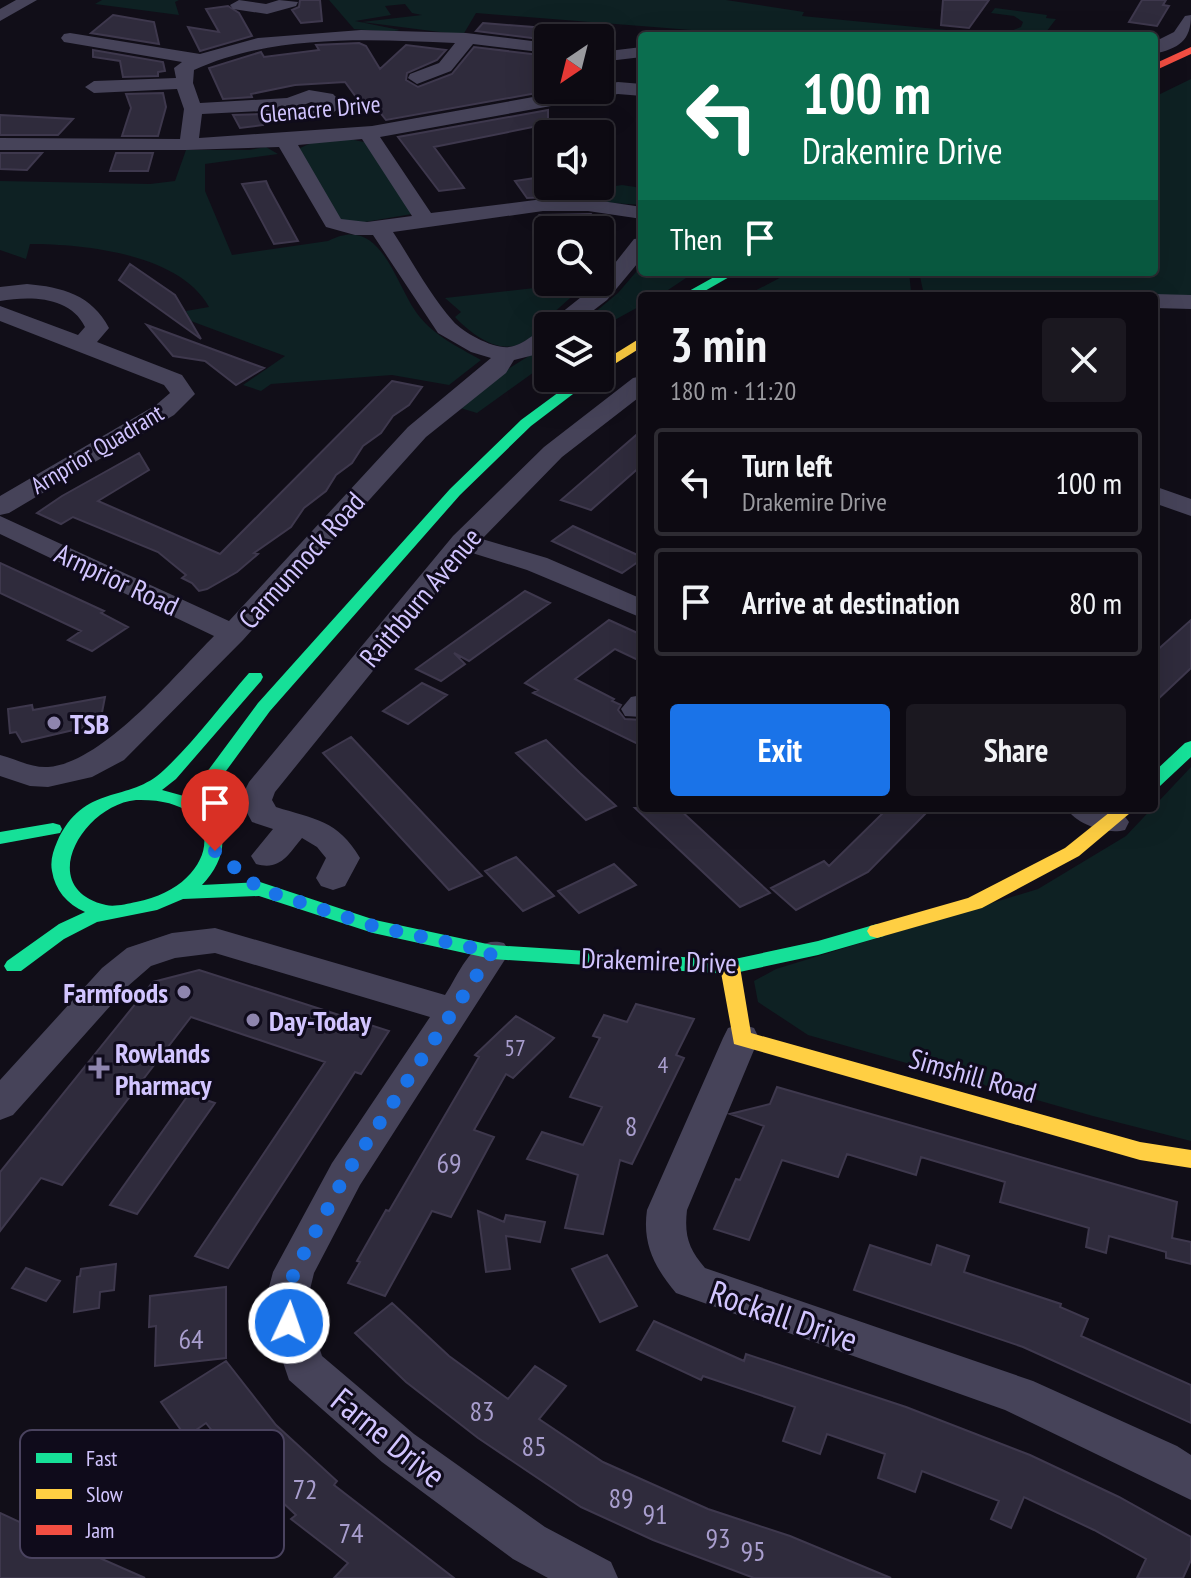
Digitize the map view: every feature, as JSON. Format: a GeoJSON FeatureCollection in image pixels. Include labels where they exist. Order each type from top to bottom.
{"type":"FeatureCollection","features":[{"type":"Feature","properties":{"kind":"main road"},"geometry":{"type":"LineString","coordinates":[[1158,66],[1191,50]]}},
{"type":"Feature","properties":{"kind":"main road"},"geometry":{"type":"LineString","coordinates":[[1158,83],[1191,68]]}},
{"type":"Feature","properties":{"kind":"main road"},"geometry":{"type":"LineString","coordinates":[[694,292],[724,276]]}},
{"type":"Feature","properties":{"kind":"main road"},"geometry":{"type":"LineString","coordinates":[[729,292],[753,279]]}},
{"type":"Feature","properties":{"kind":"main road"},"geometry":{"type":"LineString","coordinates":[[614,360],[638,344]]}},
{"type":"Feature","properties":{"kind":"main road"},"geometry":{"type":"LineString","coordinates":[[195,807],[207,784],[264,707],[455,492],[526,423],[568,392]]}},
{"type":"Feature","properties":{"kind":"main road","name":"Carmunnock Road"},"geometry":{"type":"LineString","coordinates":[[148,792],[170,775],[263,668]]}},
{"type":"Feature","properties":{"kind":"main road"},"geometry":{"type":"LineString","coordinates":[[1158,778],[1191,747]]}},
{"type":"Feature","properties":{"kind":"main road"},"geometry":{"type":"LineString","coordinates":[[0,841],[32,854],[53,829],[77,812],[116,795],[148,792],[174,796],[195,807],[213,827],[226,861],[179,893],[148,907],[105,912],[81,908],[49,891]]}},
{"type":"Feature","properties":{"kind":"main road","name":"Drakemire Drive"},"geometry":{"type":"LineString","coordinates":[[179,893],[260,889],[373,926],[492,952],[730,967],[818,948],[975,903],[1072,852],[1120,815]]}},
{"type":"Feature","properties":{"kind":"main road"},"geometry":{"type":"LineString","coordinates":[[0,841],[53,829]]}},
{"type":"Feature","properties":{"kind":"main road","name":"Drakemire Drive"},"geometry":{"type":"LineString","coordinates":[[226,861],[260,889]]}},
{"type":"Feature","properties":{"kind":"main road"},"geometry":{"type":"LineString","coordinates":[[14,966],[67,928],[105,912]]}},
{"type":"Feature","properties":{"kind":"main road"},"geometry":{"type":"LineString","coordinates":[[0,985],[14,966],[32,929]]}},
{"type":"Feature","properties":{"kind":"main road"},"geometry":{"type":"LineString","coordinates":[[730,967],[741,1038]]}},
{"type":"Feature","properties":{"kind":"main road","name":"Simshill Road"},"geometry":{"type":"LineString","coordinates":[[741,1038],[1140,1151],[1191,1159]]}},
{"type":"Feature","properties":{"kind":"street"},"geometry":{"type":"LineString","coordinates":[[0,16],[29,0]]}},
{"type":"Feature","properties":{"kind":"street"},"geometry":{"type":"LineString","coordinates":[[239,5],[267,9],[290,2]]}},
{"type":"Feature","properties":{"kind":"street"},"geometry":{"type":"LineString","coordinates":[[267,9],[283,42]]}},
{"type":"Feature","properties":{"kind":"street"},"geometry":{"type":"LineString","coordinates":[[1158,47],[1180,36],[1191,20]]}},
{"type":"Feature","properties":{"kind":"street"},"geometry":{"type":"LineString","coordinates":[[70,38],[99,36],[198,59]]}},
{"type":"Feature","properties":{"kind":"street"},"geometry":{"type":"LineString","coordinates":[[189,143],[193,109],[184,83],[186,72],[183,68],[198,59],[229,50],[329,36],[468,39],[534,46]]}},
{"type":"Feature","properties":{"kind":"street"},"geometry":{"type":"LineString","coordinates":[[417,78],[445,67],[468,39]]}},
{"type":"Feature","properties":{"kind":"street"},"geometry":{"type":"LineString","coordinates":[[614,55],[638,52]]}},
{"type":"Feature","properties":{"kind":"street"},"geometry":{"type":"LineString","coordinates":[[445,67],[469,72]]}},
{"type":"Feature","properties":{"kind":"street"},"geometry":{"type":"LineString","coordinates":[[75,101],[92,82],[184,83]]}},
{"type":"Feature","properties":{"kind":"street"},"geometry":{"type":"LineString","coordinates":[[614,83],[618,88]]}},
{"type":"Feature","properties":{"kind":"street","name":"Glenacre Drive"},"geometry":{"type":"LineString","coordinates":[[0,144],[286,141],[368,133],[618,88],[638,90]]}},
{"type":"Feature","properties":{"kind":"street"},"geometry":{"type":"LineString","coordinates":[[193,109],[290,104]]}},
{"type":"Feature","properties":{"kind":"street"},"geometry":{"type":"LineString","coordinates":[[368,133],[425,220]]}},
{"type":"Feature","properties":{"kind":"street"},"geometry":{"type":"LineString","coordinates":[[286,141],[333,223],[346,228],[379,228],[543,205],[588,205],[638,212]]}},
{"type":"Feature","properties":{"kind":"street"},"geometry":{"type":"LineString","coordinates":[[379,228],[446,328],[479,347],[505,355]]}},
{"type":"Feature","properties":{"kind":"street"},"geometry":{"type":"LineString","coordinates":[[577,312],[599,295],[638,249]]}},
{"type":"Feature","properties":{"kind":"street"},"geometry":{"type":"LineString","coordinates":[[0,294],[39,292],[69,299],[94,315],[97,328],[81,345]]}},
{"type":"Feature","properties":{"kind":"street"},"geometry":{"type":"LineString","coordinates":[[1158,301],[1191,302]]}},
{"type":"Feature","properties":{"kind":"street","name":"Arnprior Quadrant"},"geometry":{"type":"LineString","coordinates":[[0,313],[173,380],[183,394],[165,410],[0,507]]}},
{"type":"Feature","properties":{"kind":"street","name":"Carmunnock Road"},"geometry":{"type":"LineString","coordinates":[[0,765],[30,776],[48,777],[81,770],[113,753],[233,634],[417,432],[498,368],[505,355],[534,346]]}},
{"type":"Feature","properties":{"kind":"street","name":"Raithburn Avenue"},"geometry":{"type":"LineString","coordinates":[[333,878],[343,858],[337,843],[322,833],[263,814],[256,800],[260,789],[463,542],[553,452],[638,386]]}},
{"type":"Feature","properties":{"kind":"street"},"geometry":{"type":"LineString","coordinates":[[1158,496],[1191,508]]}},
{"type":"Feature","properties":{"kind":"street","name":"Arnprior Road"},"geometry":{"type":"LineString","coordinates":[[0,524],[233,634]]}},
{"type":"Feature","properties":{"kind":"street"},"geometry":{"type":"LineString","coordinates":[[463,542],[537,564],[638,607]]}},
{"type":"Feature","properties":{"kind":"street"},"geometry":{"type":"LineString","coordinates":[[268,856],[294,826]]}},
{"type":"Feature","properties":{"kind":"street"},"geometry":{"type":"LineString","coordinates":[[0,1105],[115,977],[139,957],[172,946],[215,940],[453,1011]]}},
{"type":"Feature","properties":{"kind":"street","name":"Farne Drive"},"geometry":{"type":"LineString","coordinates":[[492,952],[346,1174],[294,1272],[285,1306],[304,1367],[398,1448],[529,1543],[583,1576]]}},
{"type":"Feature","properties":{"kind":"street","name":"Rockall Drive"},"geometry":{"type":"LineString","coordinates":[[741,1038],[667,1210],[663,1234],[674,1262],[691,1281],[1018,1395],[1161,1461],[1191,1479]]}},
{"type":"Feature","properties":{"kind":"shaded area"},"geometry":{"type":"Polygon","coordinates":[[[102,0],[179,0],[175,2],[179,15],[95,4],[102,0]]]}},
{"type":"Feature","properties":{"kind":"shaded area"},"geometry":{"type":"Polygon","coordinates":[[[329,0],[726,0],[804,12],[802,16],[967,32],[716,32],[476,13],[463,35],[362,22],[422,15],[412,13],[405,4],[385,6],[391,15],[355,21],[400,30],[354,29],[329,0]]]}},
{"type":"Feature","properties":{"kind":"shaded area"},"geometry":{"type":"Polygon","coordinates":[[[995,8],[1056,19],[1046,32],[1008,32],[1021,27],[1023,22],[1014,16],[991,13],[995,8]]]}},
{"type":"Feature","properties":{"kind":"shaded area"},"geometry":{"type":"Polygon","coordinates":[[[1191,79],[1191,297],[1158,297],[1158,292],[923,292],[920,276],[1158,276],[1158,95],[1191,79]]]}},
{"type":"Feature","properties":{"kind":"shaded area"},"geometry":{"type":"Polygon","coordinates":[[[349,139],[369,143],[412,214],[359,223],[338,220],[298,149],[311,143],[349,139]]]}},
{"type":"Feature","properties":{"kind":"shaded area"},"geometry":{"type":"Polygon","coordinates":[[[266,147],[278,154],[205,164],[205,191],[232,255],[328,241],[346,235],[361,236],[383,254],[422,320],[481,360],[449,385],[392,375],[271,384],[261,391],[243,385],[285,356],[191,321],[186,311],[209,307],[195,289],[177,275],[129,256],[77,246],[30,244],[26,259],[0,250],[0,181],[150,184],[175,181],[186,150],[266,147]]]}},
{"type":"Feature","properties":{"kind":"shaded area"},"geometry":{"type":"Polygon","coordinates":[[[622,185],[638,187],[638,205],[570,200],[614,200],[614,186],[622,185]]]}},
{"type":"Feature","properties":{"kind":"shaded area"},"geometry":{"type":"Polygon","coordinates":[[[638,270],[638,276],[689,276],[665,292],[638,292],[638,307],[614,320],[614,312],[595,312],[618,293],[638,270]]]}},
{"type":"Feature","properties":{"kind":"shaded area"},"geometry":{"type":"Polygon","coordinates":[[[783,276],[909,276],[911,291],[878,292],[753,292],[783,276]]]}},
{"type":"Feature","properties":{"kind":"shaded area"},"geometry":{"type":"Polygon","coordinates":[[[534,288],[534,296],[572,296],[554,312],[534,312],[534,335],[509,347],[492,344],[468,329],[455,317],[461,312],[445,298],[534,288]]]}},
{"type":"Feature","properties":{"kind":"shaded area"},"geometry":{"type":"Polygon","coordinates":[[[534,353],[534,372],[477,413],[457,407],[534,353]]]}},
{"type":"Feature","properties":{"kind":"shaded area"},"geometry":{"type":"Polygon","coordinates":[[[1191,767],[1191,1141],[808,1035],[758,1002],[754,981],[776,969],[1038,889],[1126,836],[1149,812],[1158,812],[1158,802],[1191,767]]]}},
{"type":"Feature","properties":{"kind":"building"},"geometry":{"type":"Polygon","coordinates":[[[300,0],[320,0],[322,21],[301,23],[292,10],[299,7],[300,0]]]}},
{"type":"Feature","properties":{"kind":"building"},"geometry":{"type":"Polygon","coordinates":[[[943,0],[989,0],[969,28],[941,25],[943,0]]]}},
{"type":"Feature","properties":{"kind":"building"},"geometry":{"type":"Polygon","coordinates":[[[1142,0],[1166,0],[1163,5],[1169,6],[1157,26],[1129,22],[1142,0]]]}},
{"type":"Feature","properties":{"kind":"building"},"geometry":{"type":"Polygon","coordinates":[[[228,6],[239,13],[252,36],[200,51],[188,27],[219,32],[206,9],[228,6]]]}},
{"type":"Feature","properties":{"kind":"building"},"geometry":{"type":"Polygon","coordinates":[[[113,15],[154,22],[159,44],[91,33],[113,15]]]}},
{"type":"Feature","properties":{"kind":"building"},"geometry":{"type":"Polygon","coordinates":[[[483,23],[534,27],[534,38],[476,31],[483,23]]]}},
{"type":"Feature","properties":{"kind":"building"},"geometry":{"type":"Polygon","coordinates":[[[359,43],[366,46],[380,69],[406,45],[446,50],[437,60],[407,73],[406,80],[418,87],[452,74],[474,47],[534,54],[534,94],[386,120],[378,110],[364,108],[345,82],[295,85],[251,94],[252,97],[223,99],[209,68],[261,52],[264,57],[319,50],[316,45],[359,43]]]}},
{"type":"Feature","properties":{"kind":"building"},"geometry":{"type":"Polygon","coordinates":[[[93,50],[163,62],[165,71],[158,72],[158,76],[123,77],[120,61],[93,57],[93,50]]]}},
{"type":"Feature","properties":{"kind":"building"},"geometry":{"type":"Polygon","coordinates":[[[163,93],[166,107],[158,136],[122,136],[131,108],[126,94],[163,93]]]}},
{"type":"Feature","properties":{"kind":"building"},"geometry":{"type":"Polygon","coordinates":[[[548,110],[548,120],[534,120],[534,127],[434,147],[464,188],[439,191],[398,137],[548,110]]]}},
{"type":"Feature","properties":{"kind":"building"},"geometry":{"type":"Polygon","coordinates":[[[261,114],[263,125],[240,128],[233,115],[261,114]]]}},
{"type":"Feature","properties":{"kind":"building"},"geometry":{"type":"Polygon","coordinates":[[[0,115],[73,119],[58,135],[0,135],[0,115]]]}},
{"type":"Feature","properties":{"kind":"building"},"geometry":{"type":"Polygon","coordinates":[[[0,153],[42,153],[27,170],[0,169],[0,153]]]}},
{"type":"Feature","properties":{"kind":"building"},"geometry":{"type":"Polygon","coordinates":[[[116,153],[153,153],[148,171],[110,171],[116,153]]]}},
{"type":"Feature","properties":{"kind":"building"},"geometry":{"type":"Polygon","coordinates":[[[534,178],[534,198],[527,198],[515,181],[534,178]]]}},
{"type":"Feature","properties":{"kind":"building"},"geometry":{"type":"Polygon","coordinates":[[[266,181],[298,241],[274,244],[242,184],[266,181]]]}},
{"type":"Feature","properties":{"kind":"building"},"geometry":{"type":"Polygon","coordinates":[[[591,214],[593,216],[541,216],[591,214]]]}},
{"type":"Feature","properties":{"kind":"building"},"geometry":{"type":"Polygon","coordinates":[[[130,264],[175,295],[201,339],[119,280],[130,264]]]}},
{"type":"Feature","properties":{"kind":"building"},"geometry":{"type":"Polygon","coordinates":[[[147,325],[264,368],[236,385],[205,361],[173,356],[147,325]]]}},
{"type":"Feature","properties":{"kind":"building"},"geometry":{"type":"Polygon","coordinates":[[[392,381],[422,387],[409,405],[393,416],[381,433],[363,446],[352,463],[336,475],[326,491],[304,508],[291,527],[254,553],[258,554],[237,572],[207,589],[199,591],[182,578],[186,575],[158,552],[73,517],[61,524],[37,513],[139,453],[149,470],[98,501],[220,554],[392,381]]]}},
{"type":"Feature","properties":{"kind":"building"},"geometry":{"type":"Polygon","coordinates":[[[638,433],[638,469],[591,510],[561,500],[638,433]]]}},
{"type":"Feature","properties":{"kind":"building"},"geometry":{"type":"Polygon","coordinates":[[[573,526],[638,555],[638,562],[622,573],[552,541],[573,526]]]}},
{"type":"Feature","properties":{"kind":"building"},"geometry":{"type":"Polygon","coordinates":[[[0,563],[104,611],[101,613],[128,627],[92,651],[68,640],[81,631],[0,593],[0,563]]]}},
{"type":"Feature","properties":{"kind":"building"},"geometry":{"type":"Polygon","coordinates":[[[525,591],[550,603],[469,661],[454,653],[465,664],[441,681],[416,669],[525,591]]]}},
{"type":"Feature","properties":{"kind":"building"},"geometry":{"type":"Polygon","coordinates":[[[609,620],[638,633],[638,660],[615,649],[575,679],[614,699],[612,701],[621,705],[618,710],[625,719],[638,720],[638,744],[533,693],[538,690],[525,683],[609,620]]]}},
{"type":"Feature","properties":{"kind":"building"},"geometry":{"type":"Polygon","coordinates":[[[1191,620],[1191,668],[1158,699],[1158,649],[1191,620]]]}},
{"type":"Feature","properties":{"kind":"building"},"geometry":{"type":"Polygon","coordinates":[[[422,683],[447,695],[408,724],[383,711],[422,683]]]}},
{"type":"Feature","properties":{"kind":"building","name":"TSB"},"geometry":{"type":"Polygon","coordinates":[[[105,697],[99,728],[82,728],[22,742],[16,732],[10,733],[8,709],[32,705],[33,710],[105,697]]]}},
{"type":"Feature","properties":{"kind":"building"},"geometry":{"type":"Polygon","coordinates":[[[351,737],[482,876],[449,890],[323,753],[351,737]]]}},
{"type":"Feature","properties":{"kind":"building"},"geometry":{"type":"Polygon","coordinates":[[[546,740],[616,806],[586,820],[516,753],[546,740]]]}},
{"type":"Feature","properties":{"kind":"building"},"geometry":{"type":"Polygon","coordinates":[[[639,812],[682,812],[770,893],[740,907],[639,812]]]}},
{"type":"Feature","properties":{"kind":"building"},"geometry":{"type":"Polygon","coordinates":[[[884,812],[927,812],[868,872],[796,910],[771,888],[824,861],[829,866],[884,812]]]}},
{"type":"Feature","properties":{"kind":"building"},"geometry":{"type":"Polygon","coordinates":[[[516,857],[554,896],[523,911],[485,871],[516,857]]]}},
{"type":"Feature","properties":{"kind":"building"},"geometry":{"type":"Polygon","coordinates":[[[614,864],[636,885],[579,913],[558,891],[614,864]]]}},
{"type":"Feature","properties":{"kind":"building"},"geometry":{"type":"Polygon","coordinates":[[[199,970],[389,1031],[361,1074],[355,1072],[228,1268],[195,1256],[325,1062],[191,1017],[62,1185],[41,1178],[0,1231],[0,1172],[153,982],[199,970]]]}},
{"type":"Feature","properties":{"kind":"building"},"geometry":{"type":"Polygon","coordinates":[[[636,1004],[694,1019],[676,1055],[684,1058],[632,1164],[620,1160],[603,1234],[565,1228],[578,1175],[527,1159],[542,1132],[583,1145],[602,1107],[570,1097],[600,1038],[593,1036],[604,1015],[627,1022],[636,1004]]]}},
{"type":"Feature","properties":{"kind":"building"},"geometry":{"type":"Polygon","coordinates":[[[516,1016],[554,1038],[513,1078],[506,1074],[474,1130],[494,1137],[451,1217],[432,1211],[385,1296],[348,1283],[386,1210],[389,1211],[479,1057],[475,1055],[516,1016]]]}},
{"type":"Feature","properties":{"kind":"building"},"geometry":{"type":"Polygon","coordinates":[[[777,1087],[1177,1202],[1172,1238],[1191,1242],[1191,1264],[1166,1258],[1166,1252],[1109,1236],[1106,1253],[1086,1247],[1089,1228],[1000,1202],[1005,1182],[921,1157],[916,1175],[847,1154],[838,1177],[782,1160],[749,1240],[714,1229],[764,1126],[730,1114],[770,1104],[777,1087]]]}},
{"type":"Feature","properties":{"kind":"building"},"geometry":{"type":"Polygon","coordinates":[[[189,1094],[215,1103],[137,1214],[110,1205],[189,1094]]]}},
{"type":"Feature","properties":{"kind":"building"},"geometry":{"type":"Polygon","coordinates":[[[478,1211],[504,1222],[506,1215],[545,1222],[540,1242],[506,1236],[510,1269],[486,1272],[478,1211]]]}},
{"type":"Feature","properties":{"kind":"building"},"geometry":{"type":"Polygon","coordinates":[[[870,1245],[931,1265],[937,1245],[969,1256],[964,1272],[1061,1304],[1060,1307],[1088,1319],[1081,1336],[1191,1385],[1191,1423],[1023,1347],[854,1290],[870,1245]]]}},
{"type":"Feature","properties":{"kind":"building"},"geometry":{"type":"Polygon","coordinates":[[[607,1255],[637,1306],[600,1322],[572,1269],[607,1255]]]}},
{"type":"Feature","properties":{"kind":"building"},"geometry":{"type":"Polygon","coordinates":[[[116,1264],[114,1290],[100,1292],[99,1308],[74,1312],[77,1277],[81,1269],[116,1264]]]}},
{"type":"Feature","properties":{"kind":"building"},"geometry":{"type":"Polygon","coordinates":[[[26,1268],[60,1281],[46,1301],[12,1288],[26,1268]]]}},
{"type":"Feature","properties":{"kind":"building"},"geometry":{"type":"Polygon","coordinates":[[[226,1287],[226,1358],[155,1366],[156,1326],[149,1327],[150,1296],[226,1287]]]}},
{"type":"Feature","properties":{"kind":"building"},"geometry":{"type":"Polygon","coordinates":[[[392,1303],[449,1356],[508,1399],[535,1366],[566,1386],[539,1419],[603,1462],[708,1509],[790,1536],[891,1578],[754,1578],[653,1540],[581,1507],[478,1438],[406,1382],[355,1333],[392,1303]]]}},
{"type":"Feature","properties":{"kind":"building"},"geometry":{"type":"Polygon","coordinates":[[[654,1321],[744,1361],[746,1354],[906,1407],[1030,1455],[1119,1497],[1191,1537],[1191,1560],[1183,1578],[1137,1578],[1146,1559],[1024,1497],[1011,1528],[991,1519],[999,1501],[922,1471],[915,1492],[878,1478],[885,1454],[827,1434],[820,1454],[783,1441],[795,1407],[703,1376],[701,1380],[637,1350],[654,1321]]]}},
{"type":"Feature","properties":{"kind":"building"},"geometry":{"type":"Polygon","coordinates":[[[226,1361],[281,1430],[212,1430],[206,1423],[196,1430],[181,1430],[161,1402],[226,1361]]]}},
{"type":"Feature","properties":{"kind":"building"},"geometry":{"type":"Polygon","coordinates":[[[284,1432],[337,1481],[334,1485],[454,1578],[334,1578],[348,1563],[291,1519],[296,1515],[284,1504],[284,1432]]]}},
{"type":"Feature","properties":{"kind":"building"},"geometry":{"type":"Polygon","coordinates":[[[0,1513],[20,1522],[20,1558],[100,1558],[145,1578],[0,1578],[0,1513]]]}},
{"type":"Feature","properties":{"kind":"traffic: fast"},"geometry":{"type":"LineString","coordinates":[[694,292],[724,276]]}},
{"type":"Feature","properties":{"kind":"traffic: fast"},"geometry":{"type":"LineString","coordinates":[[195,807],[207,784],[264,707],[455,492],[526,423],[568,392]]}},
{"type":"Feature","properties":{"kind":"traffic: fast"},"geometry":{"type":"LineString","coordinates":[[148,792],[170,775],[255,677]]}},
{"type":"Feature","properties":{"kind":"traffic: fast"},"geometry":{"type":"LineString","coordinates":[[1158,778],[1191,747]]}},
{"type":"Feature","properties":{"kind":"traffic: fast"},"geometry":{"type":"LineString","coordinates":[[14,966],[57,934],[85,919],[157,904],[182,892],[203,873],[214,849],[214,835],[205,817],[189,804],[156,795],[122,796],[92,810],[69,836],[61,866],[64,881],[73,896],[105,912]]}},
{"type":"Feature","properties":{"kind":"traffic: fast"},"geometry":{"type":"LineString","coordinates":[[0,838],[53,829]]}},
{"type":"Feature","properties":{"kind":"traffic: fast"},"geometry":{"type":"LineString","coordinates":[[179,893],[260,889],[373,926],[492,952],[730,967],[818,948],[877,931]]}},
{"type":"Feature","properties":{"kind":"traffic: slow"},"geometry":{"type":"LineString","coordinates":[[614,360],[638,344]]}},
{"type":"Feature","properties":{"kind":"traffic: slow"},"geometry":{"type":"LineString","coordinates":[[877,931],[975,903],[1072,852],[1122,812]]}},
{"type":"Feature","properties":{"kind":"traffic: slow"},"geometry":{"type":"LineString","coordinates":[[730,967],[741,1038],[1140,1151],[1191,1159]]}},
{"type":"Feature","properties":{"kind":"traffic: jam"},"geometry":{"type":"LineString","coordinates":[[1158,66],[1191,50]]}},
{"type":"Feature","properties":{"kind":"place","name":"TSB"},"geometry":{"type":"Point","coordinates":[54,723]}},
{"type":"Feature","properties":{"kind":"place","name":"Farmfoods"},"geometry":{"type":"Point","coordinates":[184,992]}},
{"type":"Feature","properties":{"kind":"place","name":"Day-Today"},"geometry":{"type":"Point","coordinates":[253,1020]}},
{"type":"Feature","properties":{"kind":"place","name":"Rowlands Pharmacy"},"geometry":{"type":"Point","coordinates":[99,1068]}},
{"type":"Feature","properties":{"kind":"route"},"geometry":{"type":"LineString","coordinates":[[215,851],[260,889],[373,926],[492,952],[346,1174],[294,1272],[285,1306],[289,1323]]}}]}
